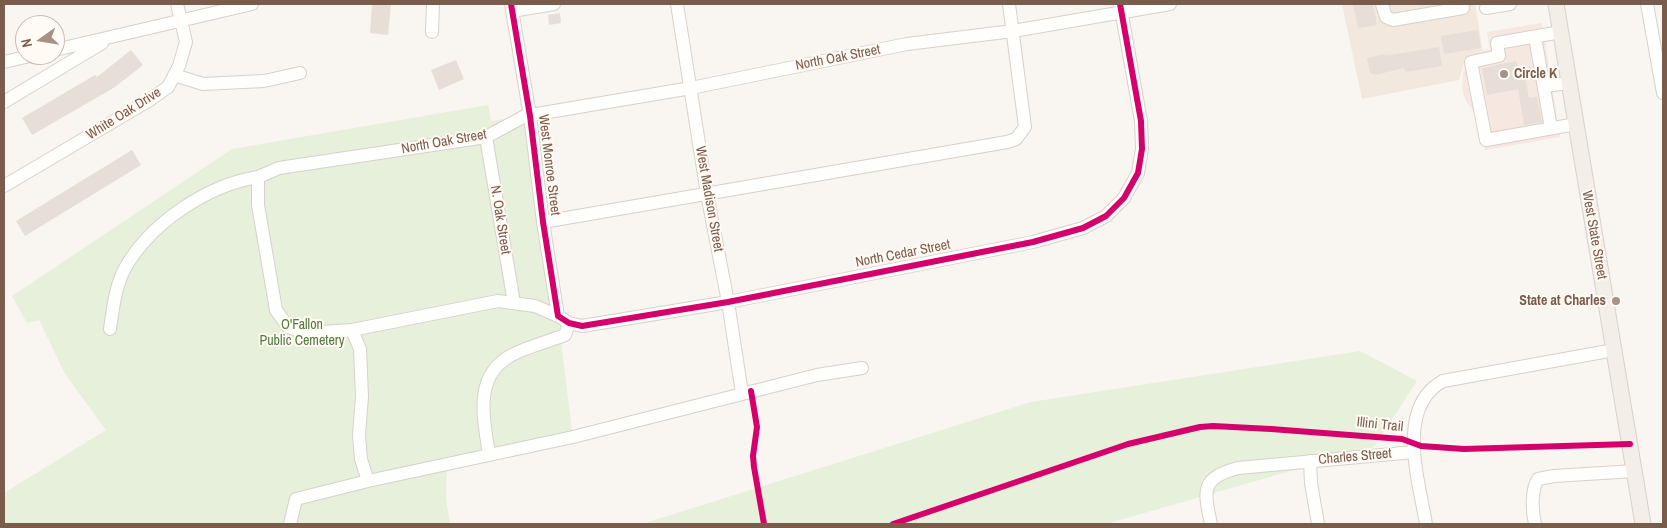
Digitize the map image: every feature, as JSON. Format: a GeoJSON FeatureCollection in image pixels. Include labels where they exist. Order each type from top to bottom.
{"type":"FeatureCollection","features":[{"type":"Feature","properties":{"kind":"main road","name":"West State Street"},"geometry":{"type":"LineString","coordinates":[[1556,4],[1643,524]]}},
{"type":"Feature","properties":{"kind":"street","name":"White Oak Drive"},"geometry":{"type":"LineString","coordinates":[[4,186],[148,101],[168,87],[179,66],[186,42],[177,4]]}},
{"type":"Feature","properties":{"kind":"street"},"geometry":{"type":"LineString","coordinates":[[65,48],[252,4]]}},
{"type":"Feature","properties":{"kind":"street"},"geometry":{"type":"LineString","coordinates":[[432,32],[433,4]]}},
{"type":"Feature","properties":{"kind":"street"},"geometry":{"type":"LineString","coordinates":[[512,7],[554,4]]}},
{"type":"Feature","properties":{"kind":"street","name":"West Madison Street"},"geometry":{"type":"LineString","coordinates":[[677,4],[707,194],[728,302],[742,393]]}},
{"type":"Feature","properties":{"kind":"street"},"geometry":{"type":"LineString","coordinates":[[543,222],[1016,139],[1025,127],[1009,4]]}},
{"type":"Feature","properties":{"kind":"street","name":"North Oak Street"},"geometry":{"type":"LineString","coordinates":[[110,329],[116,292],[124,271],[152,231],[170,217],[218,190],[279,168],[486,137],[528,116],[691,88],[907,44],[1013,32],[1121,8],[1170,4]]}},
{"type":"Feature","properties":{"kind":"street"},"geometry":{"type":"LineString","coordinates":[[1382,4],[1384,14],[1389,20],[1463,8]]}},
{"type":"Feature","properties":{"kind":"street"},"geometry":{"type":"LineString","coordinates":[[1486,8],[1510,4]]}},
{"type":"Feature","properties":{"kind":"street"},"geometry":{"type":"LineString","coordinates":[[1647,4],[1663,93]]}},
{"type":"Feature","properties":{"kind":"street","name":"West Monroe Street"},"geometry":{"type":"LineString","coordinates":[[512,7],[558,316]]}},
{"type":"Feature","properties":{"kind":"street","name":"North Cedar Street"},"geometry":{"type":"LineString","coordinates":[[569,323],[582,326],[728,302],[1033,242],[1083,228],[1106,216],[1124,198],[1138,173],[1142,150],[1141,121],[1121,8]]}},
{"type":"Feature","properties":{"kind":"street"},"geometry":{"type":"LineString","coordinates":[[1561,32],[1497,43],[1499,56],[1471,62],[1486,140],[1576,124]]}},
{"type":"Feature","properties":{"kind":"street"},"geometry":{"type":"LineString","coordinates":[[4,102],[112,37]]}},
{"type":"Feature","properties":{"kind":"street"},"geometry":{"type":"LineString","coordinates":[[1535,37],[1551,128]]}},
{"type":"Feature","properties":{"kind":"street"},"geometry":{"type":"LineString","coordinates":[[174,75],[203,84],[264,81],[300,73]]}},
{"type":"Feature","properties":{"kind":"street"},"geometry":{"type":"LineString","coordinates":[[1544,86],[1569,83]]}},
{"type":"Feature","properties":{"kind":"street","name":"N. Oak Street"},"geometry":{"type":"LineString","coordinates":[[486,137],[514,303]]}},
{"type":"Feature","properties":{"kind":"street"},"geometry":{"type":"LineString","coordinates":[[258,177],[258,205],[276,310],[288,327],[304,333],[352,330],[498,301],[536,306],[569,323],[565,335],[511,355],[496,366],[487,381],[483,411],[489,454]]}},
{"type":"Feature","properties":{"kind":"street"},"geometry":{"type":"LineString","coordinates":[[352,330],[360,349],[362,397],[358,435],[361,459],[368,481]]}},
{"type":"Feature","properties":{"kind":"street"},"geometry":{"type":"LineString","coordinates":[[1426,524],[1414,452],[1415,426],[1422,400],[1433,386],[1443,380],[1614,350]]}},
{"type":"Feature","properties":{"kind":"street"},"geometry":{"type":"LineString","coordinates":[[290,524],[296,499],[368,481],[573,437],[817,375],[862,368]]}},
{"type":"Feature","properties":{"kind":"street","name":"Charles Street"},"geometry":{"type":"LineString","coordinates":[[1211,524],[1206,497],[1208,485],[1216,476],[1225,472],[1238,468],[1414,452]]}},
{"type":"Feature","properties":{"kind":"street"},"geometry":{"type":"LineString","coordinates":[[1310,461],[1311,483],[1318,524]]}},
{"type":"Feature","properties":{"kind":"street"},"geometry":{"type":"LineString","coordinates":[[1535,524],[1534,485],[1538,479],[1554,476],[1635,471]]}},
{"type":"Feature","properties":{"kind":"shaded area"},"geometry":{"type":"Polygon","coordinates":[[[1342,4],[1475,4],[1483,53],[1470,55],[1465,59],[1459,80],[1362,99],[1342,4]]]}},
{"type":"Feature","properties":{"kind":"shaded area"},"geometry":{"type":"Polygon","coordinates":[[[1542,23],[1560,137],[1485,150],[1476,114],[1465,100],[1462,87],[1464,65],[1469,53],[1490,49],[1487,32],[1542,23]]]}},
{"type":"Feature","properties":{"kind":"green space","name":"O'Fallon Public Cemetery"},"geometry":{"type":"Polygon","coordinates":[[[488,105],[491,121],[525,116],[558,316],[572,432],[447,458],[446,499],[450,524],[4,524],[4,493],[106,430],[65,374],[39,320],[27,323],[12,296],[232,149],[488,105]]]}},
{"type":"Feature","properties":{"kind":"green space"},"geometry":{"type":"Polygon","coordinates":[[[1360,351],[1417,381],[1374,447],[1106,524],[642,524],[1031,402],[1360,351]]]}},
{"type":"Feature","properties":{"kind":"building"},"geometry":{"type":"Polygon","coordinates":[[[372,4],[391,4],[388,35],[370,33],[372,4]]]}},
{"type":"Feature","properties":{"kind":"building"},"geometry":{"type":"Polygon","coordinates":[[[1353,4],[1373,4],[1377,25],[1358,28],[1353,4]]]}},
{"type":"Feature","properties":{"kind":"building"},"geometry":{"type":"Polygon","coordinates":[[[560,13],[561,23],[549,25],[548,15],[560,13]]]}},
{"type":"Feature","properties":{"kind":"building"},"geometry":{"type":"Polygon","coordinates":[[[1478,30],[1481,48],[1444,54],[1441,36],[1478,30]]]}},
{"type":"Feature","properties":{"kind":"building"},"geometry":{"type":"Polygon","coordinates":[[[1439,47],[1442,66],[1405,72],[1404,68],[1375,75],[1370,73],[1367,58],[1439,47]]]}},
{"type":"Feature","properties":{"kind":"building"},"geometry":{"type":"Polygon","coordinates":[[[131,50],[143,65],[115,87],[32,135],[22,118],[95,75],[97,77],[131,50]]]}},
{"type":"Feature","properties":{"kind":"building"},"geometry":{"type":"Polygon","coordinates":[[[456,60],[464,79],[439,90],[431,70],[456,60]]]}},
{"type":"Feature","properties":{"kind":"building","name":"Circle K"},"geometry":{"type":"Polygon","coordinates":[[[1516,61],[1518,68],[1523,67],[1529,98],[1537,97],[1542,122],[1524,125],[1518,89],[1487,95],[1482,68],[1516,61]]]}},
{"type":"Feature","properties":{"kind":"building"},"geometry":{"type":"Polygon","coordinates":[[[132,150],[141,165],[25,236],[16,221],[132,150]]]}},
{"type":"Feature","properties":{"kind":"cycle path"},"geometry":{"type":"LineString","coordinates":[[511,4],[530,116],[543,222],[558,316],[569,323],[582,326],[728,302],[1033,242],[1083,228],[1106,216],[1124,198],[1138,173],[1142,149],[1141,121],[1120,4]]}},
{"type":"Feature","properties":{"kind":"cycle path"},"geometry":{"type":"LineString","coordinates":[[751,391],[757,427],[753,456],[754,467],[764,524]]}},
{"type":"Feature","properties":{"kind":"cycle path","name":"Illini Trail"},"geometry":{"type":"LineString","coordinates":[[893,524],[1128,444],[1200,427],[1271,429],[1402,439],[1421,446],[1464,449],[1630,444]]}},
{"type":"Feature","properties":{"kind":"place","name":"Circle K"},"geometry":{"type":"Point","coordinates":[1504,74]}},
{"type":"Feature","properties":{"kind":"place","name":"State at Charles"},"geometry":{"type":"Point","coordinates":[1616,301]}}]}
